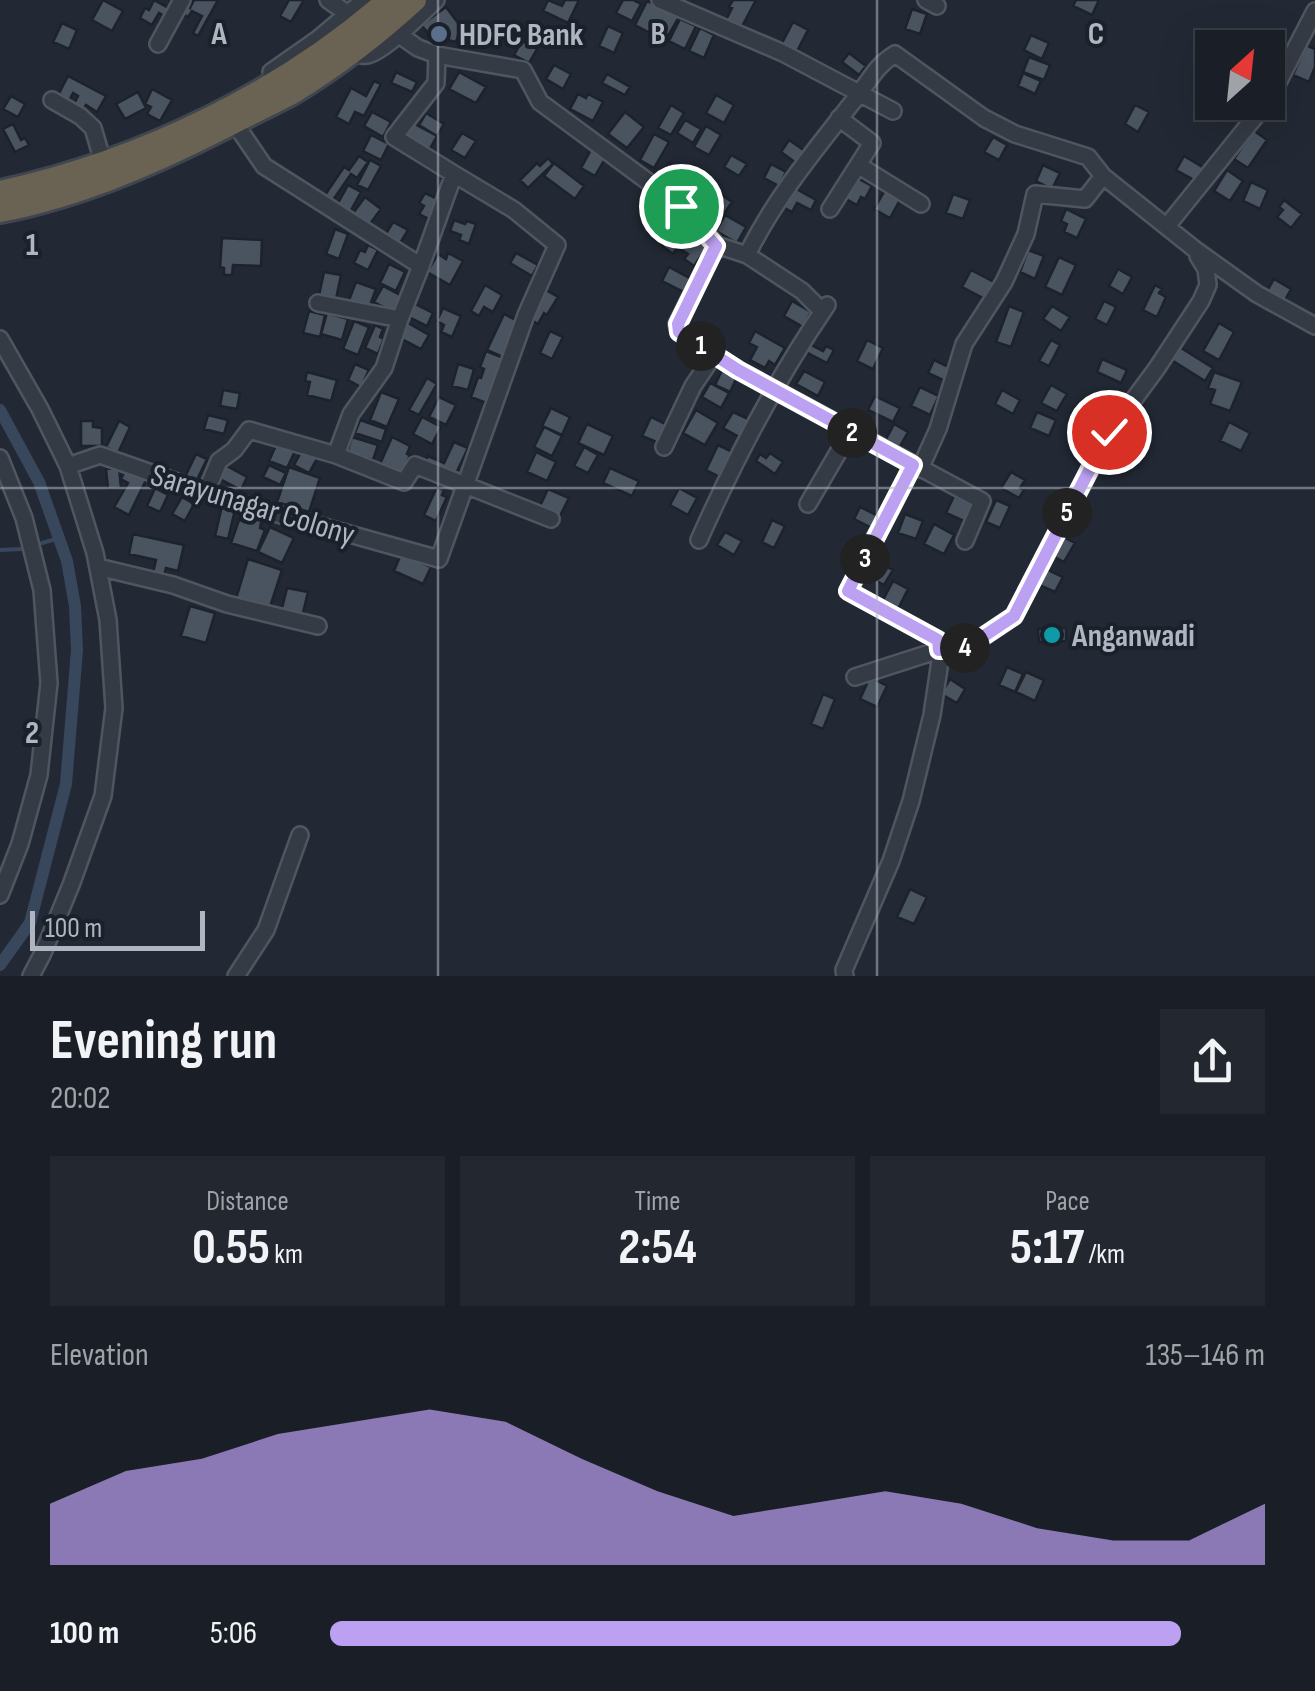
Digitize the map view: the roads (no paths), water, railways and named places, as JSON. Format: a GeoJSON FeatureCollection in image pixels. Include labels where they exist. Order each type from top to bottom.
{"type":"FeatureCollection","features":[{"type":"Feature","properties":{"kind":"highway"},"geometry":{"type":"LineString","coordinates":[[0,192],[104,162],[251,97],[356,28],[388,0]]}},
{"type":"Feature","properties":{"kind":"highway"},"geometry":{"type":"LineString","coordinates":[[0,211],[104,182],[183,148],[292,92],[388,24],[414,0]]}},
{"type":"Feature","properties":{"kind":"street"},"geometry":{"type":"LineString","coordinates":[[158,44],[182,0]]}},
{"type":"Feature","properties":{"kind":"street"},"geometry":{"type":"LineString","coordinates":[[328,0],[348,14]]}},
{"type":"Feature","properties":{"kind":"street"},"geometry":{"type":"LineString","coordinates":[[208,118],[224,100],[295,56],[364,0]]}},
{"type":"Feature","properties":{"kind":"street"},"geometry":{"type":"LineString","coordinates":[[352,50],[370,55],[436,0]]}},
{"type":"Feature","properties":{"kind":"street"},"geometry":{"type":"LineString","coordinates":[[660,0],[782,52],[894,111]]}},
{"type":"Feature","properties":{"kind":"street"},"geometry":{"type":"LineString","coordinates":[[1285,68],[1315,11]]}},
{"type":"Feature","properties":{"kind":"street"},"geometry":{"type":"LineString","coordinates":[[398,34],[418,48],[444,56],[523,70],[540,102],[681,206],[716,246],[747,255],[824,308],[774,390],[699,540]]}},
{"type":"Feature","properties":{"kind":"street"},"geometry":{"type":"LineString","coordinates":[[747,255],[758,233],[839,118],[882,62],[895,54],[984,118],[1015,134],[1088,157],[1102,176],[1194,248],[1257,294],[1315,326]]}},
{"type":"Feature","properties":{"kind":"street"},"geometry":{"type":"LineString","coordinates":[[444,56],[436,83],[394,137],[514,210],[557,245],[526,315],[464,486]]}},
{"type":"Feature","properties":{"kind":"street"},"geometry":{"type":"LineString","coordinates":[[52,100],[93,128],[104,162]]}},
{"type":"Feature","properties":{"kind":"street"},"geometry":{"type":"LineString","coordinates":[[830,209],[872,143],[839,118]]}},
{"type":"Feature","properties":{"kind":"street"},"geometry":{"type":"LineString","coordinates":[[1166,226],[1252,120]]}},
{"type":"Feature","properties":{"kind":"street"},"geometry":{"type":"LineString","coordinates":[[234,122],[264,166],[420,266]]}},
{"type":"Feature","properties":{"kind":"street"},"geometry":{"type":"LineString","coordinates":[[858,166],[921,204]]}},
{"type":"Feature","properties":{"kind":"street"},"geometry":{"type":"LineString","coordinates":[[336,455],[351,414],[384,368],[454,174]]}},
{"type":"Feature","properties":{"kind":"street"},"geometry":{"type":"LineString","coordinates":[[844,976],[892,860],[911,801],[932,716],[940,661],[938,640],[848,591],[938,429],[964,344],[1004,282],[1026,234],[1035,194],[1084,199],[1102,176]]}},
{"type":"Feature","properties":{"kind":"street"},"geometry":{"type":"LineString","coordinates":[[716,246],[678,324],[679,332],[774,390],[982,501],[965,541]]}},
{"type":"Feature","properties":{"kind":"street"},"geometry":{"type":"LineString","coordinates":[[856,677],[939,650],[963,650],[1014,616],[1109,432],[1202,301],[1208,285],[1206,270],[1194,248]]}},
{"type":"Feature","properties":{"kind":"street"},"geometry":{"type":"LineString","coordinates":[[318,303],[400,318]]}},
{"type":"Feature","properties":{"kind":"street"},"geometry":{"type":"LineString","coordinates":[[0,339],[68,466],[98,567],[108,620],[114,708],[103,796],[64,902],[31,976]]}},
{"type":"Feature","properties":{"kind":"street"},"geometry":{"type":"LineString","coordinates":[[664,446],[692,386],[714,355]]}},
{"type":"Feature","properties":{"kind":"street"},"geometry":{"type":"LineString","coordinates":[[206,492],[220,461],[249,430],[336,455],[404,482],[415,465],[551,519]]}},
{"type":"Feature","properties":{"kind":"street"},"geometry":{"type":"LineString","coordinates":[[808,504],[850,432]]}},
{"type":"Feature","properties":{"kind":"street","name":"Sarayunagar Colony"},"geometry":{"type":"LineString","coordinates":[[68,466],[100,455],[206,492],[440,560],[464,486]]}},
{"type":"Feature","properties":{"kind":"street"},"geometry":{"type":"LineString","coordinates":[[0,458],[24,518],[42,590],[49,683],[39,775],[20,844],[0,894]]}},
{"type":"Feature","properties":{"kind":"street"},"geometry":{"type":"LineString","coordinates":[[98,567],[318,626]]}},
{"type":"Feature","properties":{"kind":"street"},"geometry":{"type":"LineString","coordinates":[[236,976],[266,930],[300,834]]}},
{"type":"Feature","properties":{"kind":"waterway"},"geometry":{"type":"LineString","coordinates":[[0,410],[39,482],[67,561],[77,650],[66,784],[30,923],[0,965]]}},
{"type":"Feature","properties":{"kind":"waterway"},"geometry":{"type":"LineString","coordinates":[[42,543],[59,538]]}},
{"type":"Feature","properties":{"kind":"waterway"},"geometry":{"type":"LineString","coordinates":[[0,550],[22,549]]}},
{"type":"Feature","properties":{"kind":"place","name":"HDFC Bank"},"geometry":{"type":"Point","coordinates":[439,34]}},
{"type":"Feature","properties":{"kind":"place","name":"Anganwadi"},"geometry":{"type":"Point","coordinates":[1052,635]}}]}
